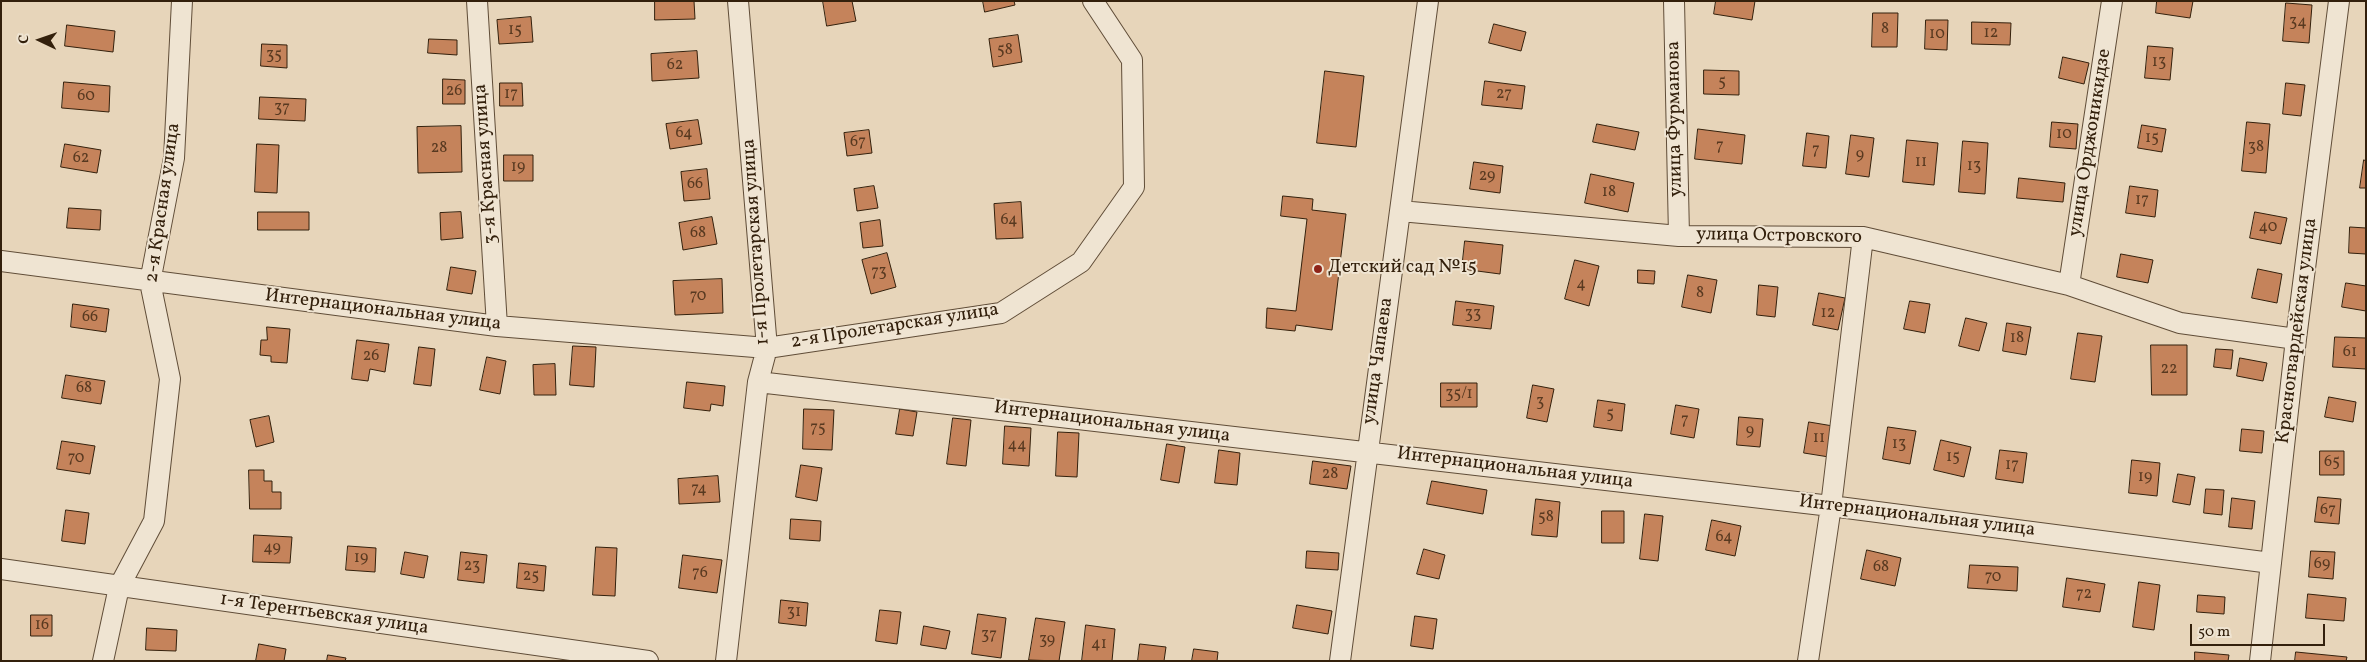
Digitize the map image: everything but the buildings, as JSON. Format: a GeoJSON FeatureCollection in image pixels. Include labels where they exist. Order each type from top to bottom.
{"type":"FeatureCollection","features":[{"type":"Feature","properties":{"kind":"street","name":"2-я Красная улица"},"geometry":{"type":"LineString","coordinates":[[103,661],[119,587],[154,521],[170,379],[150,282],[174,158],[182,1]]}},
{"type":"Feature","properties":{"kind":"street","name":"3-я Красная улица"},"geometry":{"type":"LineString","coordinates":[[477,1],[497,326]]}},
{"type":"Feature","properties":{"kind":"street","name":"1-я Пролетарская улица"},"geometry":{"type":"LineString","coordinates":[[726,661],[758,382],[767,348],[738,1]]}},
{"type":"Feature","properties":{"kind":"street","name":"2-я Пролетарская улица"},"geometry":{"type":"LineString","coordinates":[[767,348],[1001,313],[1081,262],[1134,187],[1132,60],[1093,1]]}},
{"type":"Feature","properties":{"kind":"street","name":"улица Чапаева"},"geometry":{"type":"LineString","coordinates":[[1340,661],[1428,1]]}},
{"type":"Feature","properties":{"kind":"street","name":"улица Фурманова"},"geometry":{"type":"LineString","coordinates":[[1674,1],[1679,236]]}},
{"type":"Feature","properties":{"kind":"street","name":"улица Орджоникидзе"},"geometry":{"type":"LineString","coordinates":[[2069,285],[2112,1]]}},
{"type":"Feature","properties":{"kind":"street","name":"Красногвардейская улица"},"geometry":{"type":"LineString","coordinates":[[2260,661],[2296,339],[2339,1]]}},
{"type":"Feature","properties":{"kind":"street","name":"улица Островского"},"geometry":{"type":"LineString","coordinates":[[1400,211],[1679,236],[1863,237],[2069,285],[2180,324],[2296,339]]}},
{"type":"Feature","properties":{"kind":"street"},"geometry":{"type":"LineString","coordinates":[[1808,661],[1831,506],[1863,237]]}},
{"type":"Feature","properties":{"kind":"street","name":"Интернациональная улица"},"geometry":{"type":"LineString","coordinates":[[1,261],[497,326],[767,348]]}},
{"type":"Feature","properties":{"kind":"street","name":"Интернациональная улица"},"geometry":{"type":"LineString","coordinates":[[758,382],[1831,506],[2271,563]]}},
{"type":"Feature","properties":{"kind":"street","name":"1-я Терентьевская улица"},"geometry":{"type":"LineString","coordinates":[[1,568],[119,587],[648,661]]}},
{"type":"Feature","properties":{"kind":"place","name":"Детский сад №15"},"geometry":{"type":"Point","coordinates":[1318,269]}}]}
